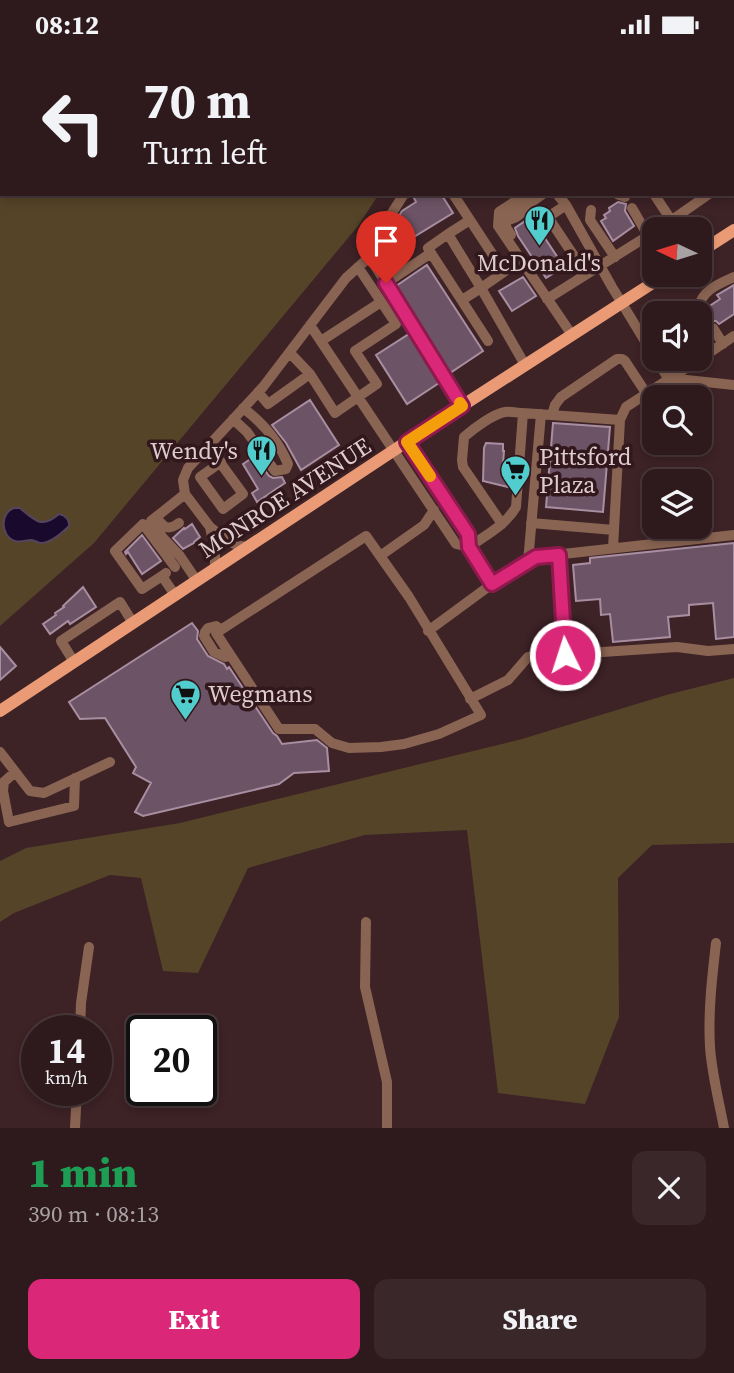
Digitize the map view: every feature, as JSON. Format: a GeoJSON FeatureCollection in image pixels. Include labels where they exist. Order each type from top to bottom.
{"type":"FeatureCollection","features":[{"type":"Feature","properties":{"kind":"main road"},"geometry":{"type":"LineString","coordinates":[[712,244],[734,230]]}},
{"type":"Feature","properties":{"kind":"main road","name":"MONROE AVENUE"},"geometry":{"type":"LineString","coordinates":[[0,711],[647,287]]}},
{"type":"Feature","properties":{"kind":"street"},"geometry":{"type":"LineString","coordinates":[[248,547],[228,542],[210,527],[185,494],[183,479],[188,468],[290,353],[346,278],[365,261],[403,196]]}},
{"type":"Feature","properties":{"kind":"street"},"geometry":{"type":"LineString","coordinates":[[454,196],[504,272],[462,300]]}},
{"type":"Feature","properties":{"kind":"street"},"geometry":{"type":"LineString","coordinates":[[523,196],[499,212],[498,226],[572,335]]}},
{"type":"Feature","properties":{"kind":"street"},"geometry":{"type":"LineString","coordinates":[[540,196],[526,206],[520,205],[506,214],[506,226],[545,289],[546,298]]}},
{"type":"Feature","properties":{"kind":"street"},"geometry":{"type":"LineString","coordinates":[[559,196],[642,336]]}},
{"type":"Feature","properties":{"kind":"street"},"geometry":{"type":"LineString","coordinates":[[655,196],[670,217]]}},
{"type":"Feature","properties":{"kind":"street"},"geometry":{"type":"LineString","coordinates":[[684,217],[707,196]]}},
{"type":"Feature","properties":{"kind":"street"},"geometry":{"type":"LineString","coordinates":[[566,205],[548,217],[586,274]]}},
{"type":"Feature","properties":{"kind":"street"},"geometry":{"type":"LineString","coordinates":[[632,208],[642,219]]}},
{"type":"Feature","properties":{"kind":"street"},"geometry":{"type":"LineString","coordinates":[[591,210],[590,220],[615,257]]}},
{"type":"Feature","properties":{"kind":"street"},"geometry":{"type":"LineString","coordinates":[[470,219],[428,248],[488,341]]}},
{"type":"Feature","properties":{"kind":"street"},"geometry":{"type":"LineString","coordinates":[[448,234],[525,365]]}},
{"type":"Feature","properties":{"kind":"street"},"geometry":{"type":"LineString","coordinates":[[546,298],[642,240]]}},
{"type":"Feature","properties":{"kind":"street"},"geometry":{"type":"LineString","coordinates":[[386,283],[431,253]]}},
{"type":"Feature","properties":{"kind":"street"},"geometry":{"type":"LineString","coordinates":[[368,254],[462,406]]}},
{"type":"Feature","properties":{"kind":"street"},"geometry":{"type":"LineString","coordinates":[[290,353],[310,374],[335,413],[377,384],[355,351],[396,324],[358,267]]}},
{"type":"Feature","properties":{"kind":"street"},"geometry":{"type":"LineString","coordinates":[[700,301],[719,284],[734,277]]}},
{"type":"Feature","properties":{"kind":"street"},"geometry":{"type":"LineString","coordinates":[[321,341],[382,302]]}},
{"type":"Feature","properties":{"kind":"street"},"geometry":{"type":"LineString","coordinates":[[310,325],[456,544],[469,547],[502,524],[516,507],[523,413]]}},
{"type":"Feature","properties":{"kind":"street"},"geometry":{"type":"LineString","coordinates":[[713,328],[723,344]]}},
{"type":"Feature","properties":{"kind":"street"},"geometry":{"type":"LineString","coordinates":[[712,351],[734,337]]}},
{"type":"Feature","properties":{"kind":"street"},"geometry":{"type":"LineString","coordinates":[[528,562],[547,414],[561,397],[617,359],[625,361],[642,387]]}},
{"type":"Feature","properties":{"kind":"street"},"geometry":{"type":"LineString","coordinates":[[664,371],[668,378]]}},
{"type":"Feature","properties":{"kind":"street"},"geometry":{"type":"LineString","coordinates":[[658,385],[680,371]]}},
{"type":"Feature","properties":{"kind":"street"},"geometry":{"type":"LineString","coordinates":[[258,392],[268,404],[310,374]]}},
{"type":"Feature","properties":{"kind":"street"},"geometry":{"type":"LineString","coordinates":[[668,378],[734,386]]}},
{"type":"Feature","properties":{"kind":"street"},"geometry":{"type":"LineString","coordinates":[[613,548],[620,420],[626,407],[642,396]]}},
{"type":"Feature","properties":{"kind":"street"},"geometry":{"type":"LineString","coordinates":[[233,419],[256,443],[275,471],[286,469],[288,464],[273,437],[260,421],[243,408]]}},
{"type":"Feature","properties":{"kind":"street"},"geometry":{"type":"LineString","coordinates":[[502,524],[464,467],[464,437],[471,430],[500,413],[507,412],[620,420]]}},
{"type":"Feature","properties":{"kind":"street"},"geometry":{"type":"LineString","coordinates":[[407,442],[468,534],[469,547],[492,584]]}},
{"type":"Feature","properties":{"kind":"street"},"geometry":{"type":"LineString","coordinates":[[208,446],[220,462],[243,493],[223,509],[200,477],[220,462]]}},
{"type":"Feature","properties":{"kind":"street"},"geometry":{"type":"LineString","coordinates":[[153,519],[185,494]]}},
{"type":"Feature","properties":{"kind":"street"},"geometry":{"type":"LineString","coordinates":[[380,556],[424,525],[434,510]]}},
{"type":"Feature","properties":{"kind":"street"},"geometry":{"type":"LineString","coordinates":[[153,519],[167,528],[173,527],[198,511]]}},
{"type":"Feature","properties":{"kind":"street"},"geometry":{"type":"LineString","coordinates":[[153,519],[179,564]]}},
{"type":"Feature","properties":{"kind":"street"},"geometry":{"type":"LineString","coordinates":[[531,523],[614,530]]}},
{"type":"Feature","properties":{"kind":"street"},"geometry":{"type":"LineString","coordinates":[[179,564],[142,589],[115,551],[143,524],[197,581]]}},
{"type":"Feature","properties":{"kind":"street"},"geometry":{"type":"LineString","coordinates":[[210,527],[215,551],[215,569]]}},
{"type":"Feature","properties":{"kind":"street"},"geometry":{"type":"LineString","coordinates":[[366,535],[380,556],[481,715],[439,734],[404,744],[349,748],[332,743],[315,729],[279,729],[216,633],[366,535]]}},
{"type":"Feature","properties":{"kind":"street"},"geometry":{"type":"LineString","coordinates":[[429,631],[492,584],[536,557],[734,535]]}},
{"type":"Feature","properties":{"kind":"street"},"geometry":{"type":"LineString","coordinates":[[559,555],[565,655]]}},
{"type":"Feature","properties":{"kind":"street"},"geometry":{"type":"LineString","coordinates":[[162,576],[175,595]]}},
{"type":"Feature","properties":{"kind":"street"},"geometry":{"type":"LineString","coordinates":[[74,662],[61,641],[120,602],[134,623]]}},
{"type":"Feature","properties":{"kind":"street"},"geometry":{"type":"LineString","coordinates":[[470,699],[508,680],[528,657],[677,647],[708,652],[734,649]]}},
{"type":"Feature","properties":{"kind":"street"},"geometry":{"type":"LineString","coordinates":[[0,752],[30,792],[44,793],[110,762]]}},
{"type":"Feature","properties":{"kind":"street"},"geometry":{"type":"LineString","coordinates":[[15,772],[4,782],[3,791],[9,822],[74,806],[75,778]]}},
{"type":"Feature","properties":{"kind":"street"},"geometry":{"type":"LineString","coordinates":[[366,922],[365,987],[387,1082],[387,1128]]}},
{"type":"Feature","properties":{"kind":"street"},"geometry":{"type":"LineString","coordinates":[[716,943],[710,1007],[710,1047],[724,1128]]}},
{"type":"Feature","properties":{"kind":"street"},"geometry":{"type":"LineString","coordinates":[[81,1015],[89,947]]}},
{"type":"Feature","properties":{"kind":"street"},"geometry":{"type":"LineString","coordinates":[[75,1128],[76,1106]]}},
{"type":"Feature","properties":{"kind":"shaded area"},"geometry":{"type":"Polygon","coordinates":[[[0,196],[378,196],[358,226],[94,543],[0,626],[0,196]]]}},
{"type":"Feature","properties":{"kind":"shaded area"},"geometry":{"type":"Polygon","coordinates":[[[14,508],[20,508],[34,520],[43,522],[59,514],[68,520],[69,526],[45,543],[15,541],[4,530],[4,519],[14,508]]]}},
{"type":"Feature","properties":{"kind":"shaded area"},"geometry":{"type":"Polygon","coordinates":[[[734,678],[734,843],[652,845],[618,878],[619,1017],[585,1104],[498,1093],[467,830],[365,835],[248,868],[198,973],[163,971],[141,878],[110,875],[14,913],[0,922],[0,861],[26,848],[180,823],[522,739],[666,695],[734,678]]]}},
{"type":"Feature","properties":{"kind":"building"},"geometry":{"type":"Polygon","coordinates":[[[413,196],[442,196],[453,213],[412,238],[399,216],[416,202],[413,196]]]}},
{"type":"Feature","properties":{"kind":"building"},"geometry":{"type":"Polygon","coordinates":[[[618,202],[626,204],[625,211],[634,226],[613,241],[601,221],[606,218],[604,215],[610,211],[609,208],[618,202]]]}},
{"type":"Feature","properties":{"kind":"building","name":"McDonald's"},"geometry":{"type":"Polygon","coordinates":[[[531,217],[564,267],[546,278],[515,228],[531,217]]]}},
{"type":"Feature","properties":{"kind":"building"},"geometry":{"type":"Polygon","coordinates":[[[427,265],[483,351],[450,373],[396,286],[427,265]]]}},
{"type":"Feature","properties":{"kind":"building"},"geometry":{"type":"Polygon","coordinates":[[[523,277],[536,296],[512,311],[499,291],[523,277]]]}},
{"type":"Feature","properties":{"kind":"building"},"geometry":{"type":"Polygon","coordinates":[[[734,285],[734,314],[719,324],[712,321],[712,304],[720,299],[717,295],[734,285]]]}},
{"type":"Feature","properties":{"kind":"building"},"geometry":{"type":"Polygon","coordinates":[[[409,334],[439,383],[407,404],[376,355],[409,334]]]}},
{"type":"Feature","properties":{"kind":"building"},"geometry":{"type":"Polygon","coordinates":[[[310,400],[339,445],[301,470],[272,425],[310,400]]]}},
{"type":"Feature","properties":{"kind":"building"},"geometry":{"type":"Polygon","coordinates":[[[553,423],[610,427],[603,512],[546,507],[544,482],[548,483],[553,423]]]}},
{"type":"Feature","properties":{"kind":"building"},"geometry":{"type":"Polygon","coordinates":[[[486,443],[503,444],[502,476],[510,478],[508,487],[483,481],[486,443]]]}},
{"type":"Feature","properties":{"kind":"building","name":"Wendy's"},"geometry":{"type":"Polygon","coordinates":[[[255,456],[269,476],[282,477],[285,483],[257,502],[252,493],[258,489],[243,464],[255,456]]]}},
{"type":"Feature","properties":{"kind":"building"},"geometry":{"type":"Polygon","coordinates":[[[192,524],[200,537],[183,549],[173,538],[192,524]]]}},
{"type":"Feature","properties":{"kind":"building"},"geometry":{"type":"Polygon","coordinates":[[[142,535],[161,561],[142,574],[128,552],[125,552],[142,535]]]}},
{"type":"Feature","properties":{"kind":"building"},"geometry":{"type":"Polygon","coordinates":[[[734,543],[734,637],[716,639],[713,603],[689,605],[689,615],[668,617],[670,637],[613,642],[610,614],[601,615],[600,599],[576,601],[573,565],[590,563],[590,558],[734,543]]]}},
{"type":"Feature","properties":{"kind":"building"},"geometry":{"type":"Polygon","coordinates":[[[83,587],[96,607],[50,634],[43,624],[56,615],[55,613],[83,587]]]}},
{"type":"Feature","properties":{"kind":"building","name":"Wegmans"},"geometry":{"type":"Polygon","coordinates":[[[192,623],[198,631],[197,639],[208,656],[224,664],[227,669],[229,667],[282,744],[317,740],[327,748],[329,771],[294,773],[279,784],[143,816],[135,812],[151,783],[133,773],[136,767],[105,718],[80,719],[69,702],[192,623]]]}},
{"type":"Feature","properties":{"kind":"building"},"geometry":{"type":"Polygon","coordinates":[[[0,647],[16,666],[0,680],[0,647]]]}},
{"type":"Feature","properties":{"kind":"slow traffic"},"geometry":{"type":"LineString","coordinates":[[430,476],[407,442],[462,406],[460,403]]}},
{"type":"Feature","properties":{"kind":"place","name":"McDonald's"},"geometry":{"type":"Point","coordinates":[539,248]}},
{"type":"Feature","properties":{"kind":"place","name":"Wendy's"},"geometry":{"type":"Point","coordinates":[261,478]}},
{"type":"Feature","properties":{"kind":"place","name":"Pittsford Plaza"},"geometry":{"type":"Point","coordinates":[516,498]}},
{"type":"Feature","properties":{"kind":"place","name":"Wegmans"},"geometry":{"type":"Point","coordinates":[185,721]}},
{"type":"Feature","properties":{"kind":"route"},"geometry":{"type":"LineString","coordinates":[[386,283],[462,406],[407,442],[468,534],[469,547],[492,584],[536,557],[559,555],[565,655]]}}]}
